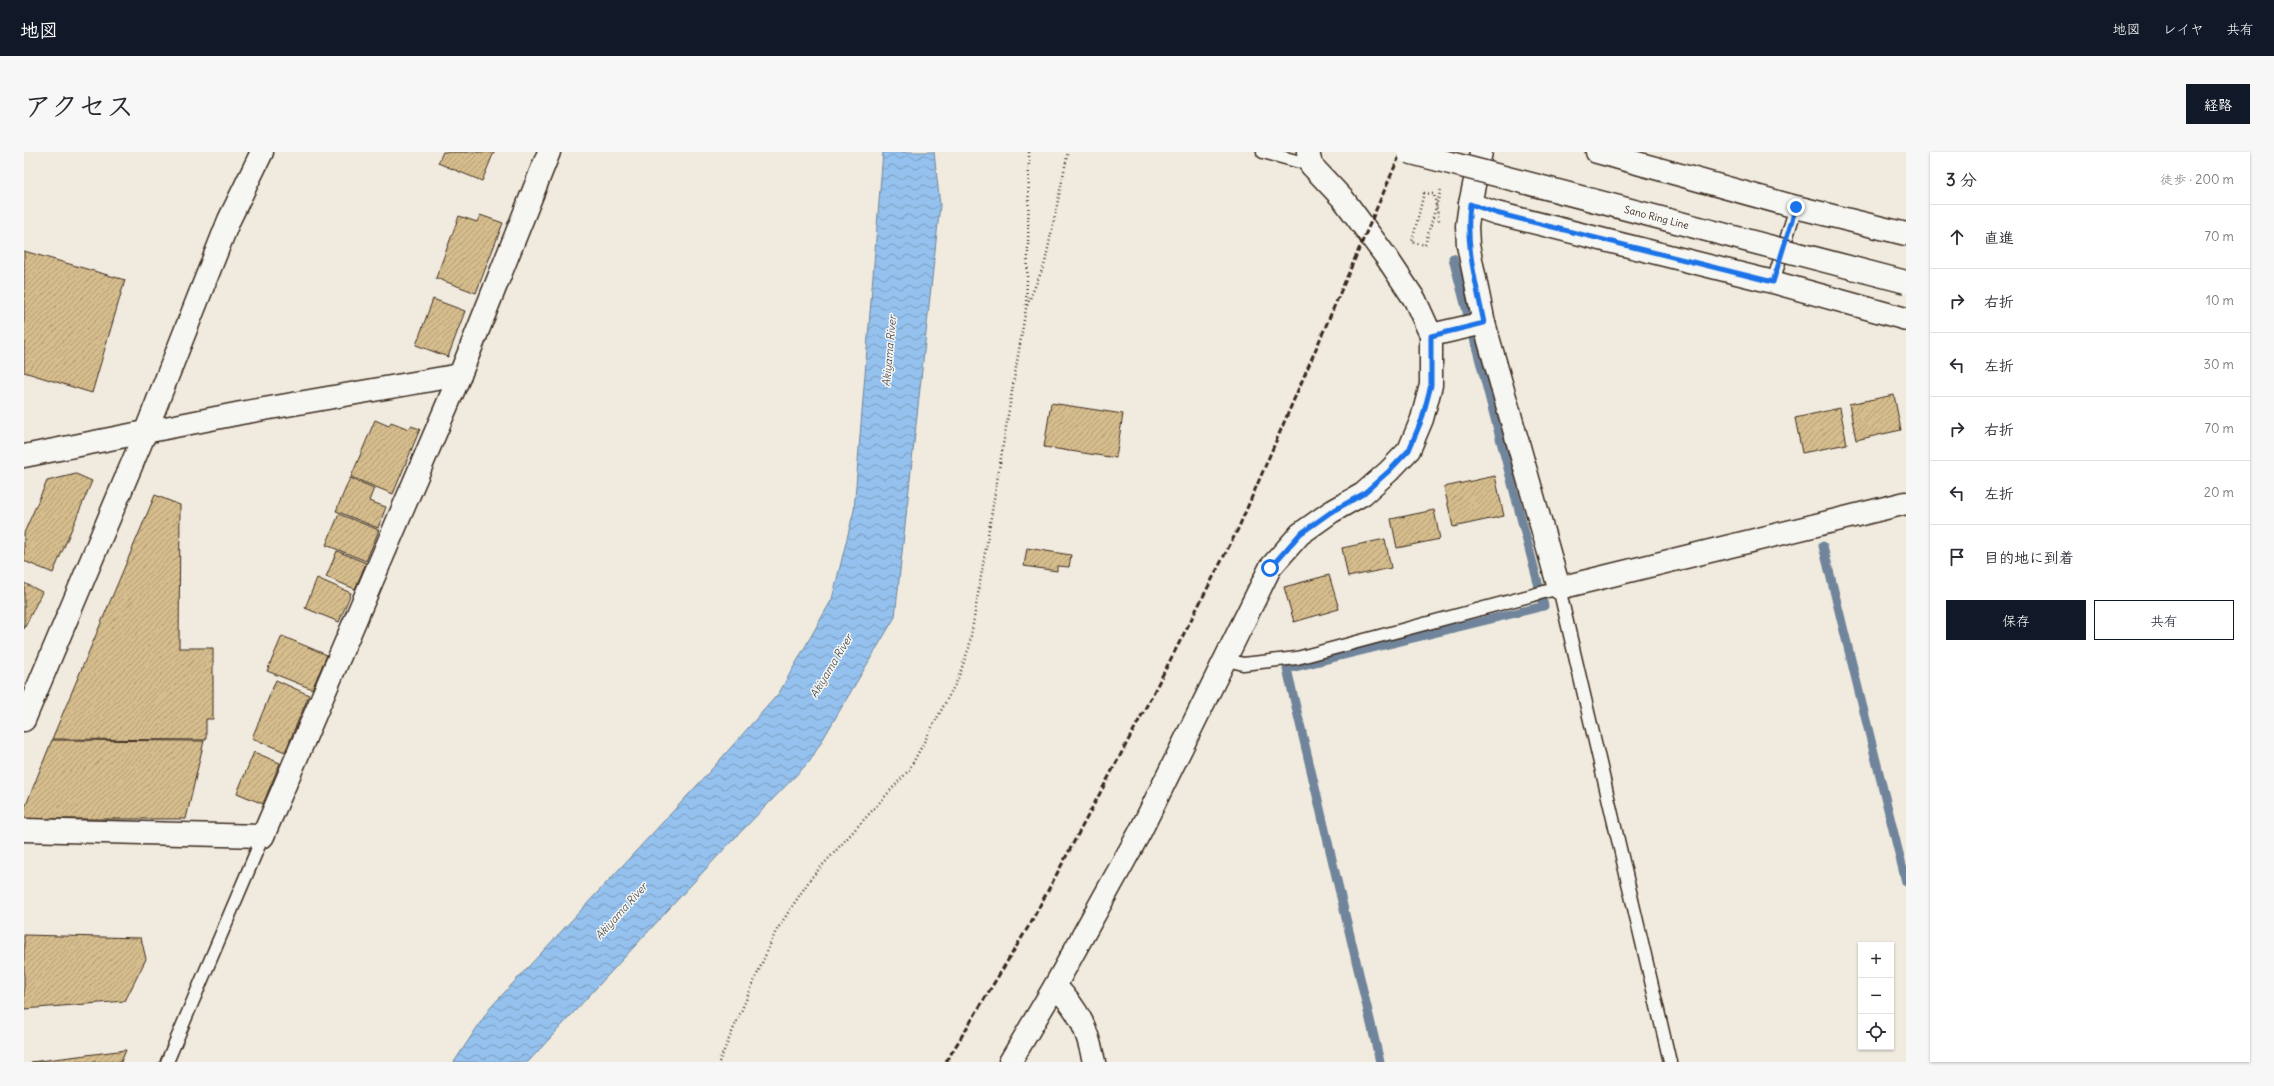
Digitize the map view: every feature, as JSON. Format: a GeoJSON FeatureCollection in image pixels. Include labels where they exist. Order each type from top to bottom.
{"type":"FeatureCollection","features":[{"type":"Feature","properties":{"kind":"street"},"geometry":{"type":"LineString","coordinates":[[24,720],[145,433],[229,220],[262,152]]}},
{"type":"Feature","properties":{"kind":"street"},"geometry":{"type":"LineString","coordinates":[[24,830],[263,836],[460,375],[549,152]]}},
{"type":"Feature","properties":{"kind":"street","name":"Sano Ring Line"},"geometry":{"type":"LineString","coordinates":[[1408,152],[1906,282]]}},
{"type":"Feature","properties":{"kind":"street"},"geometry":{"type":"LineString","coordinates":[[1481,152],[1470,204],[1467,226],[1468,245],[1484,323],[1559,588],[1906,504]]}},
{"type":"Feature","properties":{"kind":"street"},"geometry":{"type":"LineString","coordinates":[[1596,152],[1796,207],[1906,234]]}},
{"type":"Feature","properties":{"kind":"street"},"geometry":{"type":"LineString","coordinates":[[1010,1062],[1055,986],[1140,832],[1270,568],[1300,534],[1331,512],[1363,494],[1389,471],[1409,450],[1422,419],[1431,385],[1431,336],[1415,300],[1387,258],[1344,200],[1309,159]]}},
{"type":"Feature","properties":{"kind":"street"},"geometry":{"type":"LineString","coordinates":[[1470,204],[1504,215],[1773,282],[1906,319]]}},
{"type":"Feature","properties":{"kind":"street"},"geometry":{"type":"LineString","coordinates":[[1431,336],[1484,323]]}},
{"type":"Feature","properties":{"kind":"street"},"geometry":{"type":"LineString","coordinates":[[24,456],[241,414],[460,375]]}},
{"type":"Feature","properties":{"kind":"street"},"geometry":{"type":"LineString","coordinates":[[1055,986],[1072,1003],[1088,1034],[1094,1062]]}},
{"type":"Feature","properties":{"kind":"lane"},"geometry":{"type":"LineString","coordinates":[[1263,152],[1309,159]]}},
{"type":"Feature","properties":{"kind":"lane"},"geometry":{"type":"LineString","coordinates":[[1773,282],[1796,207]]}},
{"type":"Feature","properties":{"kind":"lane"},"geometry":{"type":"LineString","coordinates":[[1224,659],[1243,664],[1297,658],[1559,588],[1670,1062]]}},
{"type":"Feature","properties":{"kind":"lane"},"geometry":{"type":"LineString","coordinates":[[167,1062],[263,836]]}},
{"type":"Feature","properties":{"kind":"path"},"geometry":{"type":"LineString","coordinates":[[719,1062],[776,931],[811,878],[909,770],[957,681],[969,648],[1026,308],[1029,152]]}},
{"type":"Feature","properties":{"kind":"path"},"geometry":{"type":"LineString","coordinates":[[1026,308],[1045,263],[1068,152]]}},
{"type":"Feature","properties":{"kind":"path"},"geometry":{"type":"LineString","coordinates":[[1439,224],[1437,209],[1436,202],[1434,194],[1424,193],[1412,242],[1425,245],[1435,210],[1437,202],[1441,188]]}},
{"type":"Feature","properties":{"kind":"water","name":"Akiyama River"},"geometry":{"type":"Polygon","coordinates":[[[883,152],[934,152],[940,205],[895,617],[810,761],[727,846],[528,1062],[454,1062],[490,1008],[703,779],[779,693],[832,599],[854,510],[883,152]]]}},
{"type":"Feature","properties":{"kind":"building"},"geometry":{"type":"Polygon","coordinates":[[[443,152],[494,152],[482,181],[438,163],[443,152]]]}},
{"type":"Feature","properties":{"kind":"building"},"geometry":{"type":"Polygon","coordinates":[[[480,215],[503,223],[476,293],[436,278],[459,216],[477,222],[480,215]]]}},
{"type":"Feature","properties":{"kind":"building"},"geometry":{"type":"Polygon","coordinates":[[[24,251],[125,280],[92,393],[24,372],[24,251]]]}},
{"type":"Feature","properties":{"kind":"building"},"geometry":{"type":"Polygon","coordinates":[[[433,299],[465,311],[448,357],[416,345],[433,299]]]}},
{"type":"Feature","properties":{"kind":"building"},"geometry":{"type":"Polygon","coordinates":[[[1894,395],[1901,430],[1856,440],[1849,404],[1894,395]]]}},
{"type":"Feature","properties":{"kind":"building"},"geometry":{"type":"Polygon","coordinates":[[[1051,403],[1123,414],[1116,458],[1044,447],[1051,403]]]}},
{"type":"Feature","properties":{"kind":"building"},"geometry":{"type":"Polygon","coordinates":[[[1840,408],[1847,444],[1802,453],[1795,418],[1840,408]]]}},
{"type":"Feature","properties":{"kind":"building"},"geometry":{"type":"Polygon","coordinates":[[[375,420],[389,426],[391,422],[409,429],[411,426],[420,429],[393,494],[351,477],[375,420]]]}},
{"type":"Feature","properties":{"kind":"building"},"geometry":{"type":"Polygon","coordinates":[[[76,474],[92,481],[53,573],[24,561],[24,533],[47,481],[76,474]]]}},
{"type":"Feature","properties":{"kind":"building"},"geometry":{"type":"Polygon","coordinates":[[[1495,476],[1504,516],[1453,527],[1444,487],[1495,476]]]}},
{"type":"Feature","properties":{"kind":"building"},"geometry":{"type":"Polygon","coordinates":[[[350,478],[374,488],[369,501],[386,507],[378,528],[336,511],[350,478]]]}},
{"type":"Feature","properties":{"kind":"building"},"geometry":{"type":"Polygon","coordinates":[[[155,495],[180,505],[179,648],[213,648],[213,719],[206,719],[206,740],[52,739],[155,495]]]}},
{"type":"Feature","properties":{"kind":"building"},"geometry":{"type":"Polygon","coordinates":[[[1434,510],[1440,539],[1397,548],[1391,519],[1434,510]]]}},
{"type":"Feature","properties":{"kind":"building"},"geometry":{"type":"Polygon","coordinates":[[[339,514],[379,530],[366,561],[326,545],[339,514]]]}},
{"type":"Feature","properties":{"kind":"building"},"geometry":{"type":"Polygon","coordinates":[[[1385,539],[1391,568],[1348,577],[1342,548],[1385,539]]]}},
{"type":"Feature","properties":{"kind":"building"},"geometry":{"type":"Polygon","coordinates":[[[1027,548],[1071,555],[1069,567],[1057,566],[1057,571],[1024,566],[1027,548]]]}},
{"type":"Feature","properties":{"kind":"building"},"geometry":{"type":"Polygon","coordinates":[[[337,551],[366,563],[355,589],[326,577],[337,551]]]}},
{"type":"Feature","properties":{"kind":"building"},"geometry":{"type":"Polygon","coordinates":[[[1329,575],[1339,609],[1294,622],[1284,587],[1329,575]]]}},
{"type":"Feature","properties":{"kind":"building"},"geometry":{"type":"Polygon","coordinates":[[[317,578],[351,593],[339,622],[305,608],[317,578]]]}},
{"type":"Feature","properties":{"kind":"building"},"geometry":{"type":"Polygon","coordinates":[[[24,583],[42,592],[24,629],[24,583]]]}},
{"type":"Feature","properties":{"kind":"building"},"geometry":{"type":"Polygon","coordinates":[[[282,636],[327,655],[312,689],[267,671],[282,636]]]}},
{"type":"Feature","properties":{"kind":"building"},"geometry":{"type":"Polygon","coordinates":[[[276,680],[309,695],[285,752],[252,738],[276,680]]]}},
{"type":"Feature","properties":{"kind":"building"},"geometry":{"type":"Polygon","coordinates":[[[52,740],[204,741],[186,819],[24,819],[24,810],[52,740]]]}},
{"type":"Feature","properties":{"kind":"building"},"geometry":{"type":"Polygon","coordinates":[[[254,752],[280,763],[263,804],[237,793],[254,752]]]}},
{"type":"Feature","properties":{"kind":"building"},"geometry":{"type":"Polygon","coordinates":[[[24,935],[141,938],[146,959],[125,1001],[24,1009],[24,935]]]}},
{"type":"Feature","properties":{"kind":"building"},"geometry":{"type":"Polygon","coordinates":[[[126,1050],[121,1062],[31,1062],[126,1050]]]}},
{"type":"Feature","properties":{"kind":"waterway"},"geometry":{"type":"LineString","coordinates":[[1380,1062],[1287,669],[1544,606],[1453,258]]}},
{"type":"Feature","properties":{"kind":"waterway"},"geometry":{"type":"LineString","coordinates":[[1823,546],[1906,882]]}},
{"type":"Feature","properties":{"kind":"railway"},"geometry":{"type":"LineString","coordinates":[[946,1062],[1030,924],[1145,709],[1238,529],[1401,152]]}},
{"type":"Feature","properties":{"kind":"route"},"geometry":{"type":"LineString","coordinates":[[1270,568],[1300,534],[1331,512],[1363,494],[1389,471],[1409,450],[1422,419],[1431,385],[1431,336],[1484,323],[1468,245],[1467,226],[1470,204],[1496,213],[1773,282],[1796,207]]}}]}
